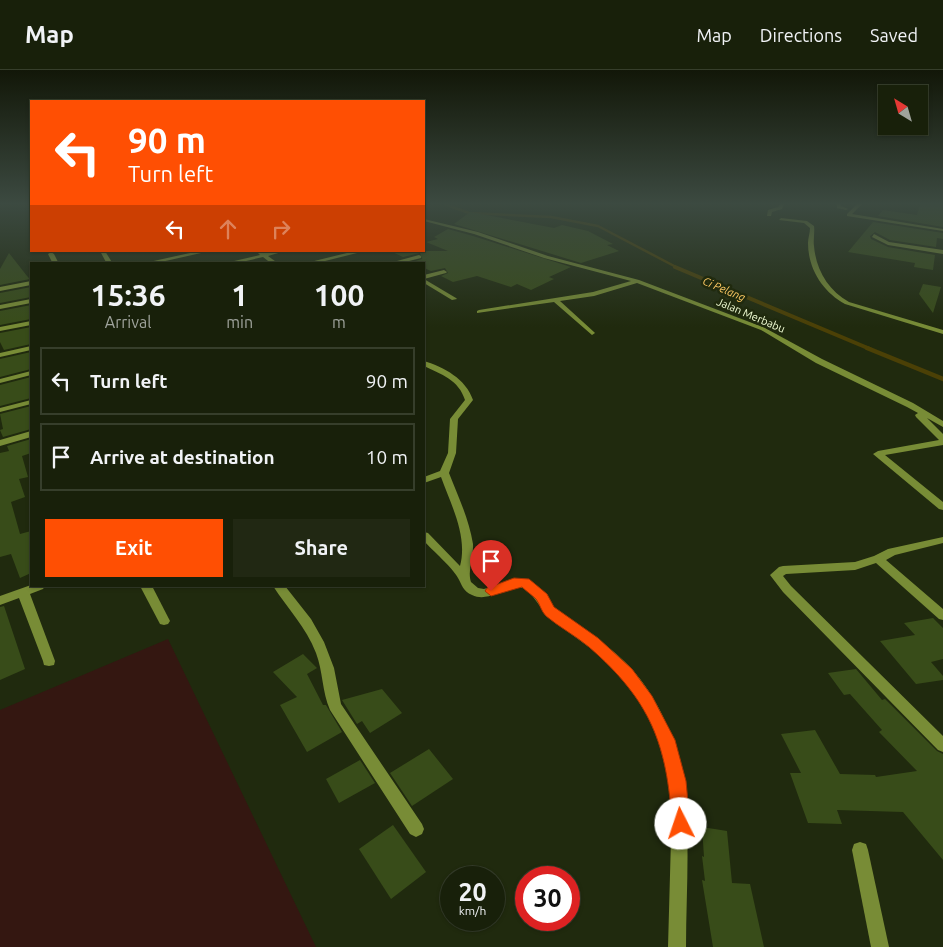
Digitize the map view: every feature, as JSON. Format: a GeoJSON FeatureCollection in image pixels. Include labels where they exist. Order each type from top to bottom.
{"type":"FeatureCollection","features":[{"type":"Feature","properties":{"kind":"street","name":"Jalan Merbabu"},"geometry":{"type":"LineString","coordinates":[[511,245],[546,257],[636,281],[772,332],[812,358],[910,405],[943,424]]}},
{"type":"Feature","properties":{"kind":"street"},"geometry":{"type":"LineString","coordinates":[[812,245],[812,255],[826,288],[834,296],[847,303],[943,332]]}},
{"type":"Feature","properties":{"kind":"street"},"geometry":{"type":"LineString","coordinates":[[900,245],[943,252]]}},
{"type":"Feature","properties":{"kind":"street"},"geometry":{"type":"LineString","coordinates":[[153,262],[203,252]]}},
{"type":"Feature","properties":{"kind":"street"},"geometry":{"type":"LineString","coordinates":[[260,252],[273,262]]}},
{"type":"Feature","properties":{"kind":"street"},"geometry":{"type":"LineString","coordinates":[[234,262],[280,252]]}},
{"type":"Feature","properties":{"kind":"street"},"geometry":{"type":"LineString","coordinates":[[314,262],[359,252]]}},
{"type":"Feature","properties":{"kind":"street"},"geometry":{"type":"LineString","coordinates":[[52,254],[55,262]]}},
{"type":"Feature","properties":{"kind":"street"},"geometry":{"type":"LineString","coordinates":[[398,262],[419,257]]}},
{"type":"Feature","properties":{"kind":"street"},"geometry":{"type":"LineString","coordinates":[[425,277],[444,272]]}},
{"type":"Feature","properties":{"kind":"street"},"geometry":{"type":"LineString","coordinates":[[479,312],[594,294],[636,281]]}},
{"type":"Feature","properties":{"kind":"street"},"geometry":{"type":"LineString","coordinates":[[425,282],[454,298]]}},
{"type":"Feature","properties":{"kind":"street"},"geometry":{"type":"LineString","coordinates":[[0,289],[30,283]]}},
{"type":"Feature","properties":{"kind":"street"},"geometry":{"type":"LineString","coordinates":[[554,300],[592,333]]}},
{"type":"Feature","properties":{"kind":"street"},"geometry":{"type":"LineString","coordinates":[[0,307],[30,301]]}},
{"type":"Feature","properties":{"kind":"street"},"geometry":{"type":"LineString","coordinates":[[0,329],[30,323]]}},
{"type":"Feature","properties":{"kind":"street"},"geometry":{"type":"LineString","coordinates":[[0,355],[30,348]]}},
{"type":"Feature","properties":{"kind":"street"},"geometry":{"type":"LineString","coordinates":[[425,364],[464,386],[468,393],[469,400],[454,419],[452,453],[444,473],[461,520],[468,553],[463,576]]}},
{"type":"Feature","properties":{"kind":"street"},"geometry":{"type":"LineString","coordinates":[[0,381],[30,373]]}},
{"type":"Feature","properties":{"kind":"street"},"geometry":{"type":"LineString","coordinates":[[0,410],[30,402]]}},
{"type":"Feature","properties":{"kind":"street"},"geometry":{"type":"LineString","coordinates":[[910,405],[943,440]]}},
{"type":"Feature","properties":{"kind":"street"},"geometry":{"type":"LineString","coordinates":[[0,443],[30,434]]}},
{"type":"Feature","properties":{"kind":"street"},"geometry":{"type":"LineString","coordinates":[[943,440],[878,454],[943,507]]}},
{"type":"Feature","properties":{"kind":"street"},"geometry":{"type":"LineString","coordinates":[[425,480],[444,473]]}},
{"type":"Feature","properties":{"kind":"street"},"geometry":{"type":"LineString","coordinates":[[425,536],[463,576],[468,587],[477,593],[525,582],[542,597],[549,611],[593,642],[627,673],[647,701],[667,740],[678,781],[681,824],[677,947]]}},
{"type":"Feature","properties":{"kind":"street"},"geometry":{"type":"LineString","coordinates":[[943,540],[892,552],[878,559],[855,566],[783,570],[776,575],[787,590],[943,746]]}},
{"type":"Feature","properties":{"kind":"street"},"geometry":{"type":"LineString","coordinates":[[878,559],[943,616]]}},
{"type":"Feature","properties":{"kind":"street"},"geometry":{"type":"LineString","coordinates":[[0,601],[36,587]]}},
{"type":"Feature","properties":{"kind":"street"},"geometry":{"type":"LineString","coordinates":[[147,587],[164,620]]}},
{"type":"Feature","properties":{"kind":"street"},"geometry":{"type":"LineString","coordinates":[[280,587],[314,631],[328,666],[330,690],[335,706],[416,829]]}},
{"type":"Feature","properties":{"kind":"street"},"geometry":{"type":"LineString","coordinates":[[23,592],[49,661]]}},
{"type":"Feature","properties":{"kind":"street"},"geometry":{"type":"LineString","coordinates":[[860,850],[880,947]]}},
{"type":"Feature","properties":{"kind":"shaded area"},"geometry":{"type":"Polygon","coordinates":[[[168,639],[316,947],[0,947],[0,710],[168,639]]]}},
{"type":"Feature","properties":{"kind":"building"},"geometry":{"type":"Polygon","coordinates":[[[433,245],[501,245],[571,267],[549,277],[554,279],[531,290],[517,284],[511,287],[477,276],[453,282],[441,276],[448,273],[445,268],[431,271],[425,268],[425,262],[412,262],[422,259],[420,253],[403,257],[392,252],[448,251],[433,245]]]}},
{"type":"Feature","properties":{"kind":"building"},"geometry":{"type":"Polygon","coordinates":[[[522,245],[607,245],[619,251],[581,263],[522,245]]]}},
{"type":"Feature","properties":{"kind":"building"},"geometry":{"type":"Polygon","coordinates":[[[854,245],[884,245],[935,255],[933,270],[914,267],[915,263],[848,252],[854,245]]]}},
{"type":"Feature","properties":{"kind":"building"},"geometry":{"type":"Polygon","coordinates":[[[9,253],[30,279],[0,285],[0,269],[9,253]]]}},
{"type":"Feature","properties":{"kind":"building"},"geometry":{"type":"Polygon","coordinates":[[[923,284],[941,287],[933,313],[919,294],[923,284]]]}},
{"type":"Feature","properties":{"kind":"building"},"geometry":{"type":"Polygon","coordinates":[[[30,287],[30,297],[0,303],[0,293],[30,287]]]}},
{"type":"Feature","properties":{"kind":"building"},"geometry":{"type":"Polygon","coordinates":[[[30,305],[30,319],[0,325],[0,311],[30,305]]]}},
{"type":"Feature","properties":{"kind":"building"},"geometry":{"type":"Polygon","coordinates":[[[30,327],[30,344],[4,350],[0,342],[0,333],[30,327]]]}},
{"type":"Feature","properties":{"kind":"building"},"geometry":{"type":"Polygon","coordinates":[[[30,352],[30,369],[0,377],[0,359],[30,352]]]}},
{"type":"Feature","properties":{"kind":"building"},"geometry":{"type":"Polygon","coordinates":[[[30,377],[30,398],[0,406],[0,385],[30,377]]]}},
{"type":"Feature","properties":{"kind":"building"},"geometry":{"type":"Polygon","coordinates":[[[30,406],[30,429],[3,437],[0,430],[3,429],[0,414],[30,406]]]}},
{"type":"Feature","properties":{"kind":"building"},"geometry":{"type":"Polygon","coordinates":[[[30,439],[30,453],[22,456],[28,477],[19,479],[25,497],[11,502],[20,534],[30,531],[30,573],[20,578],[11,554],[0,557],[0,453],[9,451],[7,446],[30,439]]]}},
{"type":"Feature","properties":{"kind":"building"},"geometry":{"type":"Polygon","coordinates":[[[4,606],[25,669],[0,680],[0,607],[4,606]]]}},
{"type":"Feature","properties":{"kind":"building"},"geometry":{"type":"Polygon","coordinates":[[[933,618],[943,628],[943,659],[931,662],[943,676],[943,680],[916,684],[880,641],[915,635],[904,623],[933,618]]]}},
{"type":"Feature","properties":{"kind":"building"},"geometry":{"type":"Polygon","coordinates":[[[303,654],[317,668],[307,674],[323,705],[326,705],[342,732],[307,752],[280,705],[297,697],[273,672],[303,654]]]}},
{"type":"Feature","properties":{"kind":"building"},"geometry":{"type":"Polygon","coordinates":[[[856,669],[882,700],[885,699],[937,751],[943,754],[943,860],[903,812],[837,810],[842,824],[808,823],[790,773],[801,773],[781,734],[815,730],[840,774],[875,775],[876,777],[917,771],[879,732],[882,730],[850,694],[844,695],[828,673],[856,669]]]}},
{"type":"Feature","properties":{"kind":"building"},"geometry":{"type":"Polygon","coordinates":[[[382,689],[402,713],[370,733],[362,721],[357,724],[342,700],[382,689]]]}},
{"type":"Feature","properties":{"kind":"building"},"geometry":{"type":"Polygon","coordinates":[[[429,749],[453,779],[412,806],[390,773],[429,749]]]}},
{"type":"Feature","properties":{"kind":"building"},"geometry":{"type":"Polygon","coordinates":[[[360,760],[375,783],[339,803],[326,779],[360,760]]]}},
{"type":"Feature","properties":{"kind":"building"},"geometry":{"type":"Polygon","coordinates":[[[393,825],[426,872],[391,899],[359,849],[393,825]]]}},
{"type":"Feature","properties":{"kind":"building"},"geometry":{"type":"Polygon","coordinates":[[[702,827],[727,831],[732,883],[750,884],[764,947],[713,947],[702,880],[705,881],[702,856],[704,857],[702,827]]]}},
{"type":"Feature","properties":{"kind":"waterway","name":"Ci Pelang"},"geometry":{"type":"LineString","coordinates":[[634,245],[678,268]]}},
{"type":"Feature","properties":{"kind":"waterway","name":"Ci Pelang"},"geometry":{"type":"LineString","coordinates":[[675,267],[870,349]]}},
{"type":"Feature","properties":{"kind":"waterway","name":"Ci Pelang"},"geometry":{"type":"LineString","coordinates":[[867,348],[943,379]]}},
{"type":"Feature","properties":{"kind":"route"},"geometry":{"type":"LineString","coordinates":[[491,591],[514,583],[525,582],[542,597],[549,611],[593,642],[627,673],[647,701],[667,740],[678,781],[681,824]]}}]}
